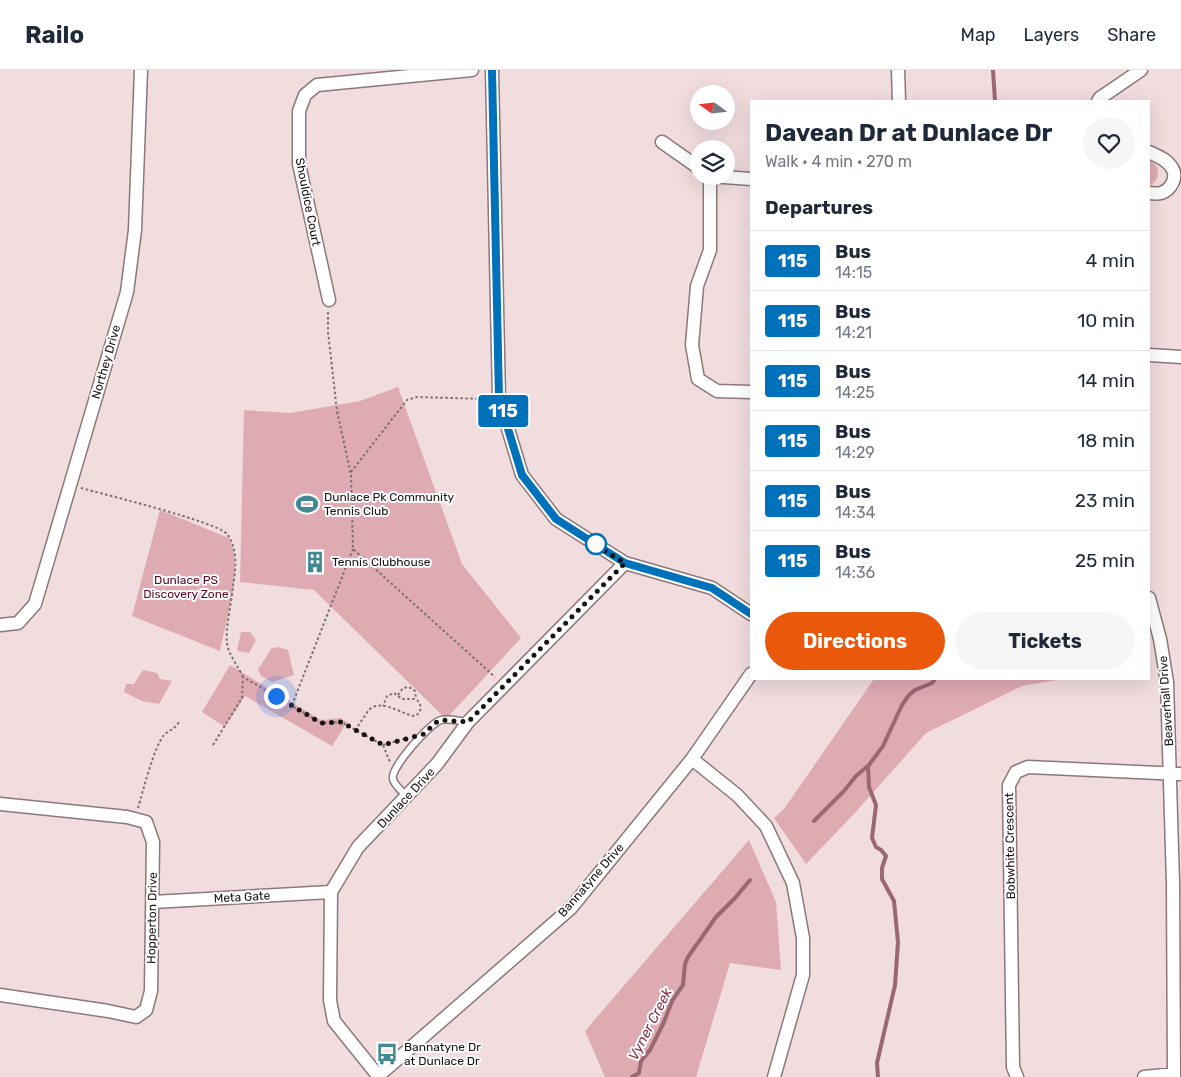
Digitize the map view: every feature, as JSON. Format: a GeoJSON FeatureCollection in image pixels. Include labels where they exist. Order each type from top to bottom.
{"type":"FeatureCollection","features":[{"type":"Feature","properties":{"kind":"street","name":"Northey Drive"},"geometry":{"type":"LineString","coordinates":[[0,625],[18,623],[35,604],[127,292],[135,230],[141,70]]}},
{"type":"Feature","properties":{"kind":"street","name":"Shouldice Court"},"geometry":{"type":"LineString","coordinates":[[329,300],[299,164],[299,111],[305,95],[317,85],[472,70]]}},
{"type":"Feature","properties":{"kind":"street"},"geometry":{"type":"LineString","coordinates":[[492,70],[499,399],[522,475],[556,519],[625,563],[712,588],[750,613]]}},
{"type":"Feature","properties":{"kind":"street"},"geometry":{"type":"LineString","coordinates":[[898,70],[899,100]]}},
{"type":"Feature","properties":{"kind":"street"},"geometry":{"type":"LineString","coordinates":[[1099,100],[1141,70]]}},
{"type":"Feature","properties":{"kind":"street"},"geometry":{"type":"LineString","coordinates":[[662,142],[690,162]]}},
{"type":"Feature","properties":{"kind":"street"},"geometry":{"type":"LineString","coordinates":[[1150,152],[1164,159],[1172,168],[1174,177],[1170,187],[1160,194],[1150,193]]}},
{"type":"Feature","properties":{"kind":"street"},"geometry":{"type":"LineString","coordinates":[[735,178],[750,179]]}},
{"type":"Feature","properties":{"kind":"street"},"geometry":{"type":"LineString","coordinates":[[710,185],[710,250],[697,286],[692,345],[698,379],[717,391],[750,392]]}},
{"type":"Feature","properties":{"kind":"street"},"geometry":{"type":"LineString","coordinates":[[1150,355],[1181,357]]}},
{"type":"Feature","properties":{"kind":"street","name":"Dunlace Drive"},"geometry":{"type":"LineString","coordinates":[[331,892],[358,847],[437,764],[468,722],[625,563]]}},
{"type":"Feature","properties":{"kind":"street","name":"Beaverhall Drive"},"geometry":{"type":"LineString","coordinates":[[1150,602],[1160,639],[1167,682],[1176,774],[1173,883],[1174,1076]]}},
{"type":"Feature","properties":{"kind":"street","name":"Bannatyne Drive"},"geometry":{"type":"LineString","coordinates":[[378,1077],[571,908],[692,759],[750,675]]}},
{"type":"Feature","properties":{"kind":"street"},"geometry":{"type":"LineString","coordinates":[[692,759],[737,794],[766,826],[793,883],[803,938],[803,975],[774,1077]]}},
{"type":"Feature","properties":{"kind":"street","name":"Bobwhite Crescent"},"geometry":{"type":"LineString","coordinates":[[1017,1077],[1013,1067],[1009,785],[1016,772],[1028,767],[1176,774]]}},
{"type":"Feature","properties":{"kind":"street"},"geometry":{"type":"LineString","coordinates":[[0,804],[134,819]]}},
{"type":"Feature","properties":{"kind":"street","name":"Hopperton Drive"},"geometry":{"type":"LineString","coordinates":[[0,995],[136,1017],[146,1010],[152,990],[153,842],[146,822],[134,819]]}},
{"type":"Feature","properties":{"kind":"street"},"geometry":{"type":"LineString","coordinates":[[331,892],[330,1000],[334,1021],[378,1077]]}},
{"type":"Feature","properties":{"kind":"street","name":"Meta Gate"},"geometry":{"type":"LineString","coordinates":[[153,902],[331,892]]}},
{"type":"Feature","properties":{"kind":"street"},"geometry":{"type":"LineString","coordinates":[[1144,1077],[1174,1076]]}},
{"type":"Feature","properties":{"kind":"lane"},"geometry":{"type":"LineString","coordinates":[[407,797],[393,780],[394,771],[424,734],[435,723],[442,720],[468,722]]}},
{"type":"Feature","properties":{"kind":"path"},"geometry":{"type":"LineString","coordinates":[[292,706],[353,549],[351,472],[336,402],[327,325],[329,300]]}},
{"type":"Feature","properties":{"kind":"path"},"geometry":{"type":"LineString","coordinates":[[351,472],[402,404],[410,398],[419,396],[499,399]]}},
{"type":"Feature","properties":{"kind":"path"},"geometry":{"type":"LineString","coordinates":[[70,485],[220,529],[232,542],[235,554],[234,577],[227,643],[243,677],[242,698],[213,745]]}},
{"type":"Feature","properties":{"kind":"path"},"geometry":{"type":"LineString","coordinates":[[353,549],[504,685]]}},
{"type":"Feature","properties":{"kind":"path"},"geometry":{"type":"LineString","coordinates":[[243,677],[321,723],[341,722],[383,745],[394,771]]}},
{"type":"Feature","properties":{"kind":"path"},"geometry":{"type":"LineString","coordinates":[[355,730],[369,709],[374,706],[383,706],[414,716],[419,714],[421,708],[420,703],[416,699],[415,691],[409,687],[403,688],[398,696]]}},
{"type":"Feature","properties":{"kind":"path"},"geometry":{"type":"LineString","coordinates":[[383,706],[388,695],[392,693],[404,699],[416,699]]}},
{"type":"Feature","properties":{"kind":"path"},"geometry":{"type":"LineString","coordinates":[[134,819],[159,745],[164,735],[173,730],[179,722]]}},
{"type":"Feature","properties":{"kind":"path"},"geometry":{"type":"LineString","coordinates":[[383,745],[424,734]]}},
{"type":"Feature","properties":{"kind":"green space"},"geometry":{"type":"Polygon","coordinates":[[[1150,160],[1157,167],[1156,180],[1150,185],[1150,160]]]}},
{"type":"Feature","properties":{"kind":"green space"},"geometry":{"type":"Polygon","coordinates":[[[398,387],[462,564],[521,638],[446,719],[314,590],[240,582],[244,410],[290,413],[360,401],[398,387]]]}},
{"type":"Feature","properties":{"kind":"green space","name":"Dunlace PS Discovery Zone"},"geometry":{"type":"Polygon","coordinates":[[[160,510],[229,538],[235,563],[234,578],[220,651],[132,616],[160,510]]]}},
{"type":"Feature","properties":{"kind":"green space"},"geometry":{"type":"Polygon","coordinates":[[[241,632],[250,632],[256,640],[249,653],[237,651],[241,632]]]}},
{"type":"Feature","properties":{"kind":"green space"},"geometry":{"type":"Polygon","coordinates":[[[278,647],[288,650],[294,675],[272,682],[261,676],[258,670],[271,649],[278,647]]]}},
{"type":"Feature","properties":{"kind":"green space"},"geometry":{"type":"Polygon","coordinates":[[[230,665],[321,720],[340,718],[347,722],[332,746],[245,696],[225,727],[202,712],[230,665]]]}},
{"type":"Feature","properties":{"kind":"green space"},"geometry":{"type":"Polygon","coordinates":[[[143,670],[157,673],[160,679],[172,681],[159,704],[142,701],[124,692],[126,684],[134,684],[143,670]]]}},
{"type":"Feature","properties":{"kind":"green space"},"geometry":{"type":"Polygon","coordinates":[[[873,680],[1056,680],[1022,686],[926,733],[854,814],[806,864],[774,818],[784,809],[873,680]]]}},
{"type":"Feature","properties":{"kind":"green space"},"geometry":{"type":"Polygon","coordinates":[[[749,840],[776,902],[781,970],[730,963],[696,1077],[605,1077],[585,1031],[749,840]]]}},
{"type":"Feature","properties":{"kind":"waterway","name":"Vyner Creek"},"geometry":{"type":"LineString","coordinates":[[993,70],[995,100]]}},
{"type":"Feature","properties":{"kind":"waterway","name":"Vyner Creek"},"geometry":{"type":"LineString","coordinates":[[814,821],[856,776],[869,765],[883,746],[902,705],[909,695],[934,680]]}},
{"type":"Feature","properties":{"kind":"waterway"},"geometry":{"type":"LineString","coordinates":[[868,766],[869,787],[876,805],[872,838],[876,847],[886,856],[882,868],[882,879],[894,901],[898,942],[895,985],[877,1063],[878,1077]]}},
{"type":"Feature","properties":{"kind":"waterway","name":"Vyner Creek"},"geometry":{"type":"LineString","coordinates":[[632,1077],[639,1073],[641,1061],[650,1050],[672,1001],[683,985],[685,964],[688,957],[716,917],[750,880]]}},
{"type":"Feature","properties":{"kind":"bus line","name":"115"},"geometry":{"type":"LineString","coordinates":[[492,70],[499,399],[522,475],[556,519],[625,563],[712,588],[750,613]]}},
{"type":"Feature","properties":{"kind":"place","name":"Dunlace Pk Community Tennis Club"},"geometry":{"type":"Point","coordinates":[307,504]}},
{"type":"Feature","properties":{"kind":"place","name":"Tennis Clubhouse"},"geometry":{"type":"Point","coordinates":[315,562]}},
{"type":"Feature","properties":{"kind":"place","name":"Bannatyne Dr at Dunlace Dr"},"geometry":{"type":"Point","coordinates":[387,1054]}},
{"type":"Feature","properties":{"kind":"route"},"geometry":{"type":"LineString","coordinates":[[276,696],[321,723],[341,722],[383,745],[424,734],[438,721],[468,722],[625,563],[594,544],[596,544]]}}]}
